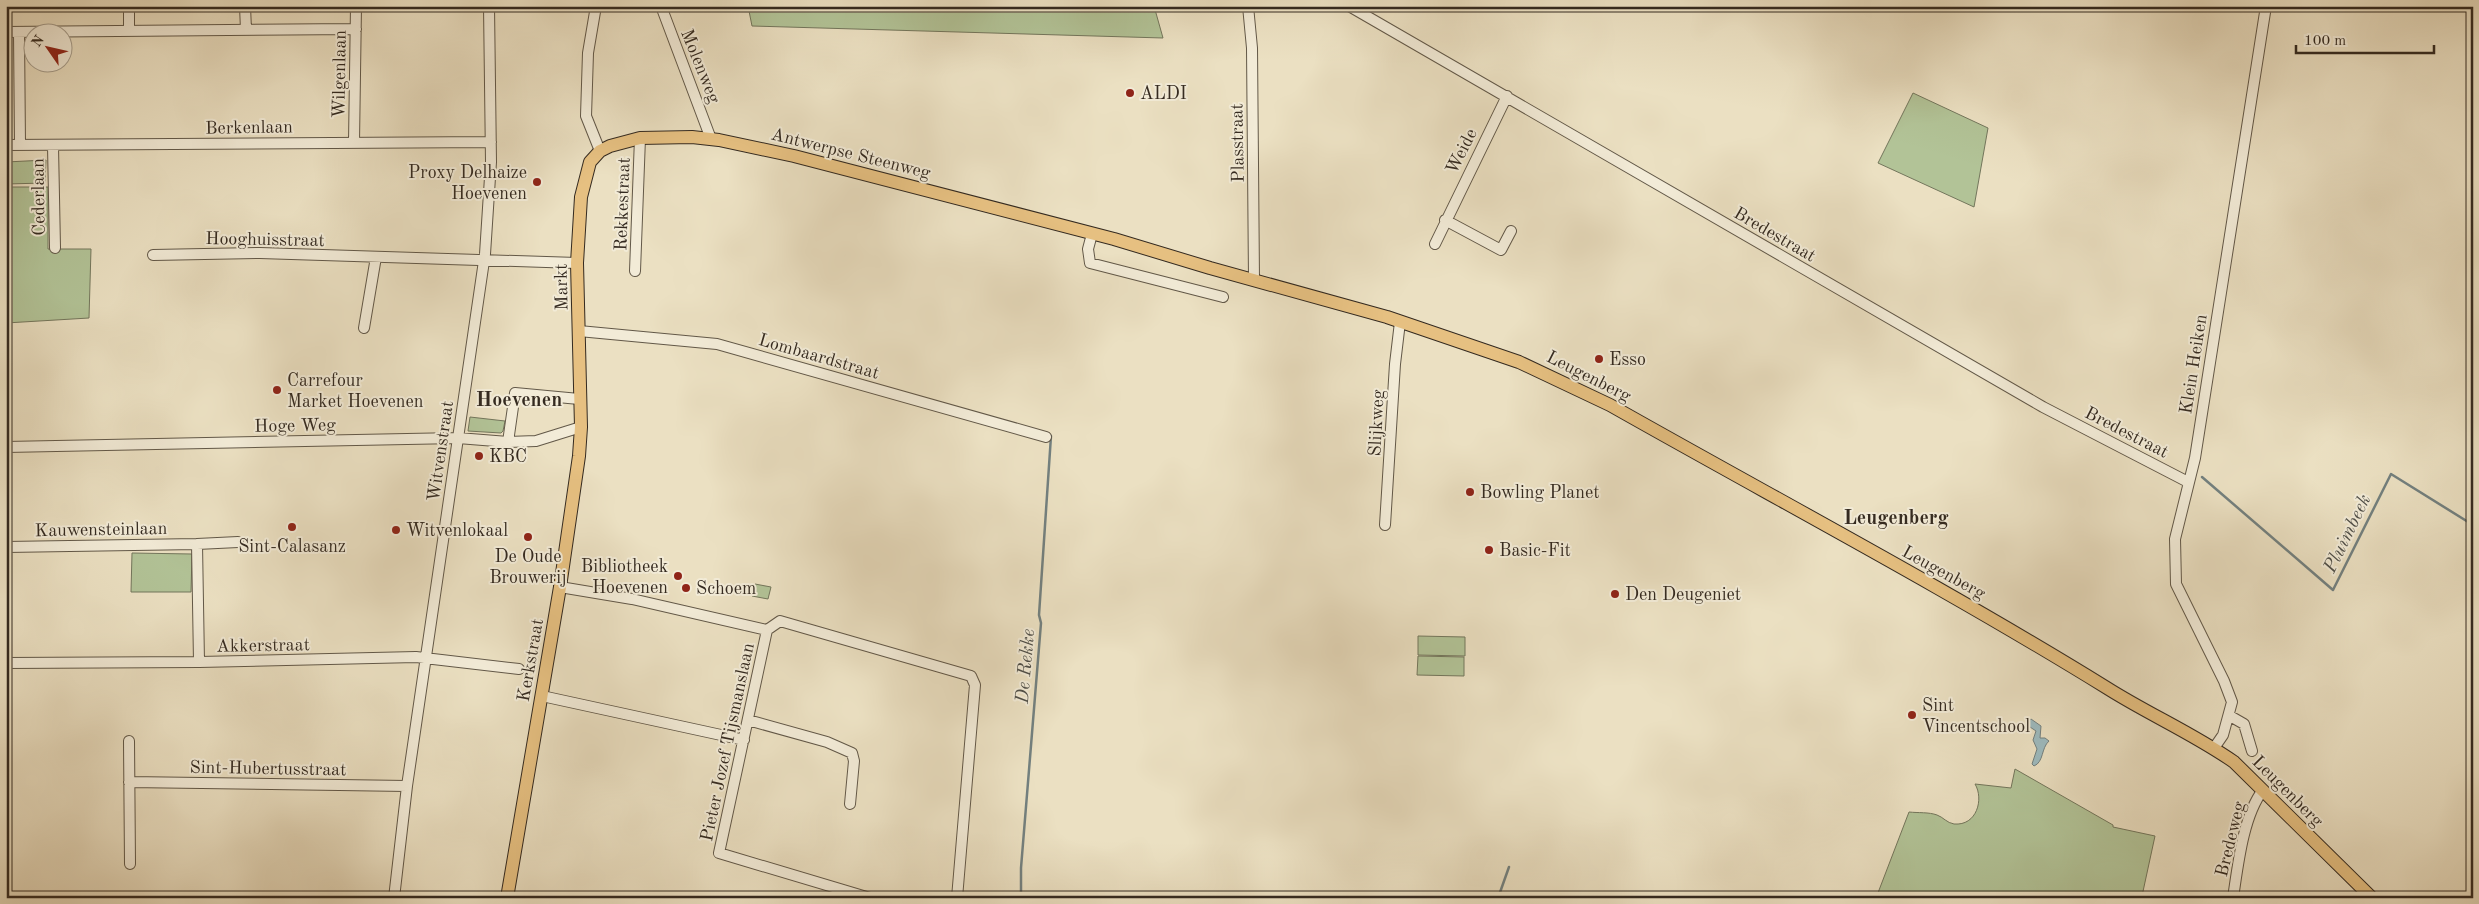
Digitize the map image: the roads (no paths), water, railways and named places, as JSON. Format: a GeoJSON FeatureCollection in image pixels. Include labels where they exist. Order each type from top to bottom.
{"type":"FeatureCollection","features":[{"type":"Feature","properties":{"kind":"main road","name":"Antwerpse Steenweg"},"geometry":{"type":"LineString","coordinates":[[600,151],[610,146],[640,138],[711,139],[794,156],[1092,234],[1254,280]]}},
{"type":"Feature","properties":{"kind":"main road","name":"Markt"},"geometry":{"type":"LineString","coordinates":[[581,427],[577,263],[583,182],[590,162],[600,151]]}},
{"type":"Feature","properties":{"kind":"main road","name":"Leugenberg"},"geometry":{"type":"LineString","coordinates":[[1254,280],[1313,295],[1519,362],[1610,405],[2012,630],[2118,695],[2214,748],[2234,762],[2372,898]]}},
{"type":"Feature","properties":{"kind":"main road","name":"Kerkstraat"},"geometry":{"type":"LineString","coordinates":[[507,898],[560,587],[579,456],[581,427]]}},
{"type":"Feature","properties":{"kind":"street"},"geometry":{"type":"LineString","coordinates":[[129,6],[129,31]]}},
{"type":"Feature","properties":{"kind":"street"},"geometry":{"type":"LineString","coordinates":[[245,6],[246,30]]}},
{"type":"Feature","properties":{"kind":"street","name":"Wilgenlaan"},"geometry":{"type":"LineString","coordinates":[[354,142],[356,6]]}},
{"type":"Feature","properties":{"kind":"street","name":"Witvenstraat"},"geometry":{"type":"LineString","coordinates":[[394,898],[407,786],[483,261],[490,191],[489,6]]}},
{"type":"Feature","properties":{"kind":"street"},"geometry":{"type":"LineString","coordinates":[[596,6],[588,53],[586,116],[600,151]]}},
{"type":"Feature","properties":{"kind":"street","name":"Molenweg"},"geometry":{"type":"LineString","coordinates":[[661,6],[709,128],[711,139]]}},
{"type":"Feature","properties":{"kind":"street","name":"Plasstraat"},"geometry":{"type":"LineString","coordinates":[[1248,6],[1252,48],[1254,280]]}},
{"type":"Feature","properties":{"kind":"street","name":"Bredestraat"},"geometry":{"type":"LineString","coordinates":[[1350,6],[2043,408],[2188,482]]}},
{"type":"Feature","properties":{"kind":"street","name":"Klein Heiken"},"geometry":{"type":"LineString","coordinates":[[2214,748],[2223,735],[2230,716],[2232,702],[2224,680],[2176,584],[2175,539],[2195,458],[2266,6]]}},
{"type":"Feature","properties":{"kind":"street"},"geometry":{"type":"LineString","coordinates":[[6,32],[356,28]]}},
{"type":"Feature","properties":{"kind":"street"},"geometry":{"type":"LineString","coordinates":[[19,32],[20,145]]}},
{"type":"Feature","properties":{"kind":"street","name":"Weide"},"geometry":{"type":"LineString","coordinates":[[1435,244],[1445,220],[1507,96]]}},
{"type":"Feature","properties":{"kind":"street","name":"Rekkestraat"},"geometry":{"type":"LineString","coordinates":[[635,271],[640,138]]}},
{"type":"Feature","properties":{"kind":"street","name":"Berkenlaan"},"geometry":{"type":"LineString","coordinates":[[6,145],[491,142]]}},
{"type":"Feature","properties":{"kind":"street","name":"Cederlaan"},"geometry":{"type":"LineString","coordinates":[[53,146],[54,248]]}},
{"type":"Feature","properties":{"kind":"street"},"geometry":{"type":"LineString","coordinates":[[1445,220],[1501,250],[1511,231]]}},
{"type":"Feature","properties":{"kind":"street"},"geometry":{"type":"LineString","coordinates":[[1092,234],[1088,249],[1090,263],[1216,297],[1223,297]]}},
{"type":"Feature","properties":{"kind":"street","name":"Hooghuisstraat"},"geometry":{"type":"LineString","coordinates":[[153,255],[260,253],[577,263]]}},
{"type":"Feature","properties":{"kind":"street"},"geometry":{"type":"LineString","coordinates":[[364,328],[376,257]]}},
{"type":"Feature","properties":{"kind":"street","name":"Slijkweg"},"geometry":{"type":"LineString","coordinates":[[1385,526],[1395,364],[1400,322]]}},
{"type":"Feature","properties":{"kind":"street","name":"Lombaardstraat"},"geometry":{"type":"LineString","coordinates":[[579,331],[717,344],[1046,437]]}},
{"type":"Feature","properties":{"kind":"street"},"geometry":{"type":"LineString","coordinates":[[508,442],[515,393],[579,399]]}},
{"type":"Feature","properties":{"kind":"street","name":"Hoge Weg"},"geometry":{"type":"LineString","coordinates":[[6,447],[458,438],[508,442],[536,441],[581,427]]}},
{"type":"Feature","properties":{"kind":"street","name":"Kauwensteinlaan"},"geometry":{"type":"LineString","coordinates":[[6,547],[238,542]]}},
{"type":"Feature","properties":{"kind":"street"},"geometry":{"type":"LineString","coordinates":[[197,544],[199,662]]}},
{"type":"Feature","properties":{"kind":"street"},"geometry":{"type":"LineString","coordinates":[[560,587],[632,599],[767,630],[780,621],[971,676],[975,685],[957,898]]}},
{"type":"Feature","properties":{"kind":"street","name":"Pieter Jozef Tijsmanslaan"},"geometry":{"type":"LineString","coordinates":[[767,630],[719,853],[870,898]]}},
{"type":"Feature","properties":{"kind":"street","name":"Akkerstraat"},"geometry":{"type":"LineString","coordinates":[[6,663],[426,658],[519,669]]}},
{"type":"Feature","properties":{"kind":"street"},"geometry":{"type":"LineString","coordinates":[[542,696],[744,740]]}},
{"type":"Feature","properties":{"kind":"street"},"geometry":{"type":"LineString","coordinates":[[2230,716],[2244,724],[2252,751]]}},
{"type":"Feature","properties":{"kind":"street"},"geometry":{"type":"LineString","coordinates":[[748,720],[827,742],[852,753],[854,761],[850,804]]}},
{"type":"Feature","properties":{"kind":"street"},"geometry":{"type":"LineString","coordinates":[[129,741],[130,864]]}},
{"type":"Feature","properties":{"kind":"street","name":"Sint-Hubertusstraat"},"geometry":{"type":"LineString","coordinates":[[129,782],[407,786]]}},
{"type":"Feature","properties":{"kind":"street","name":"Bredeweg"},"geometry":{"type":"LineString","coordinates":[[2233,898],[2237,868],[2252,805],[2263,790]]}},
{"type":"Feature","properties":{"kind":"water"},"geometry":{"type":"Polygon","coordinates":[[[2031,719],[2041,726],[2040,738],[2045,738],[2049,741],[2039,761],[2034,766],[2032,764],[2037,749],[2033,740],[2036,731],[2027,725],[2031,719]]]}},
{"type":"Feature","properties":{"kind":"waterway","name":"De Rekke"},"geometry":{"type":"LineString","coordinates":[[1021,898],[1021,868],[1041,623],[1039,615],[1051,436]]}},
{"type":"Feature","properties":{"kind":"waterway","name":"Pluimbeek"},"geometry":{"type":"LineString","coordinates":[[2202,477],[2333,590],[2391,474],[2473,525]]}},
{"type":"Feature","properties":{"kind":"waterway"},"geometry":{"type":"LineString","coordinates":[[1498,898],[1509,867]]}},
{"type":"Feature","properties":{"kind":"place","name":"ALDI"},"geometry":{"type":"Point","coordinates":[1130,93]}},
{"type":"Feature","properties":{"kind":"place","name":"Proxy Delhaize Hoevenen"},"geometry":{"type":"Point","coordinates":[537,182]}},
{"type":"Feature","properties":{"kind":"place","name":"Esso"},"geometry":{"type":"Point","coordinates":[1599,359]}},
{"type":"Feature","properties":{"kind":"place","name":"Carrefour Market Hoevenen"},"geometry":{"type":"Point","coordinates":[277,390]}},
{"type":"Feature","properties":{"kind":"place","name":"KBC"},"geometry":{"type":"Point","coordinates":[479,456]}},
{"type":"Feature","properties":{"kind":"place","name":"Bowling Planet"},"geometry":{"type":"Point","coordinates":[1470,492]}},
{"type":"Feature","properties":{"kind":"place","name":"Sint-Calasanz"},"geometry":{"type":"Point","coordinates":[292,527]}},
{"type":"Feature","properties":{"kind":"place","name":"Witvenlokaal"},"geometry":{"type":"Point","coordinates":[396,530]}},
{"type":"Feature","properties":{"kind":"place","name":"De Oude Brouwerij"},"geometry":{"type":"Point","coordinates":[528,537]}},
{"type":"Feature","properties":{"kind":"place","name":"Basic-Fit"},"geometry":{"type":"Point","coordinates":[1489,550]}},
{"type":"Feature","properties":{"kind":"place","name":"Bibliotheek Hoevenen"},"geometry":{"type":"Point","coordinates":[678,576]}},
{"type":"Feature","properties":{"kind":"place","name":"Schoem"},"geometry":{"type":"Point","coordinates":[686,588]}},
{"type":"Feature","properties":{"kind":"place","name":"Den Deugeniet"},"geometry":{"type":"Point","coordinates":[1615,594]}},
{"type":"Feature","properties":{"kind":"place","name":"Sint Vincentschool"},"geometry":{"type":"Point","coordinates":[1912,715]}},
{"type":"Feature","properties":{"kind":"district","name":"Hoevenen"},"geometry":{"type":"Point","coordinates":[519,399]}},
{"type":"Feature","properties":{"kind":"district","name":"Leugenberg"},"geometry":{"type":"Point","coordinates":[1896,517]}}]}
